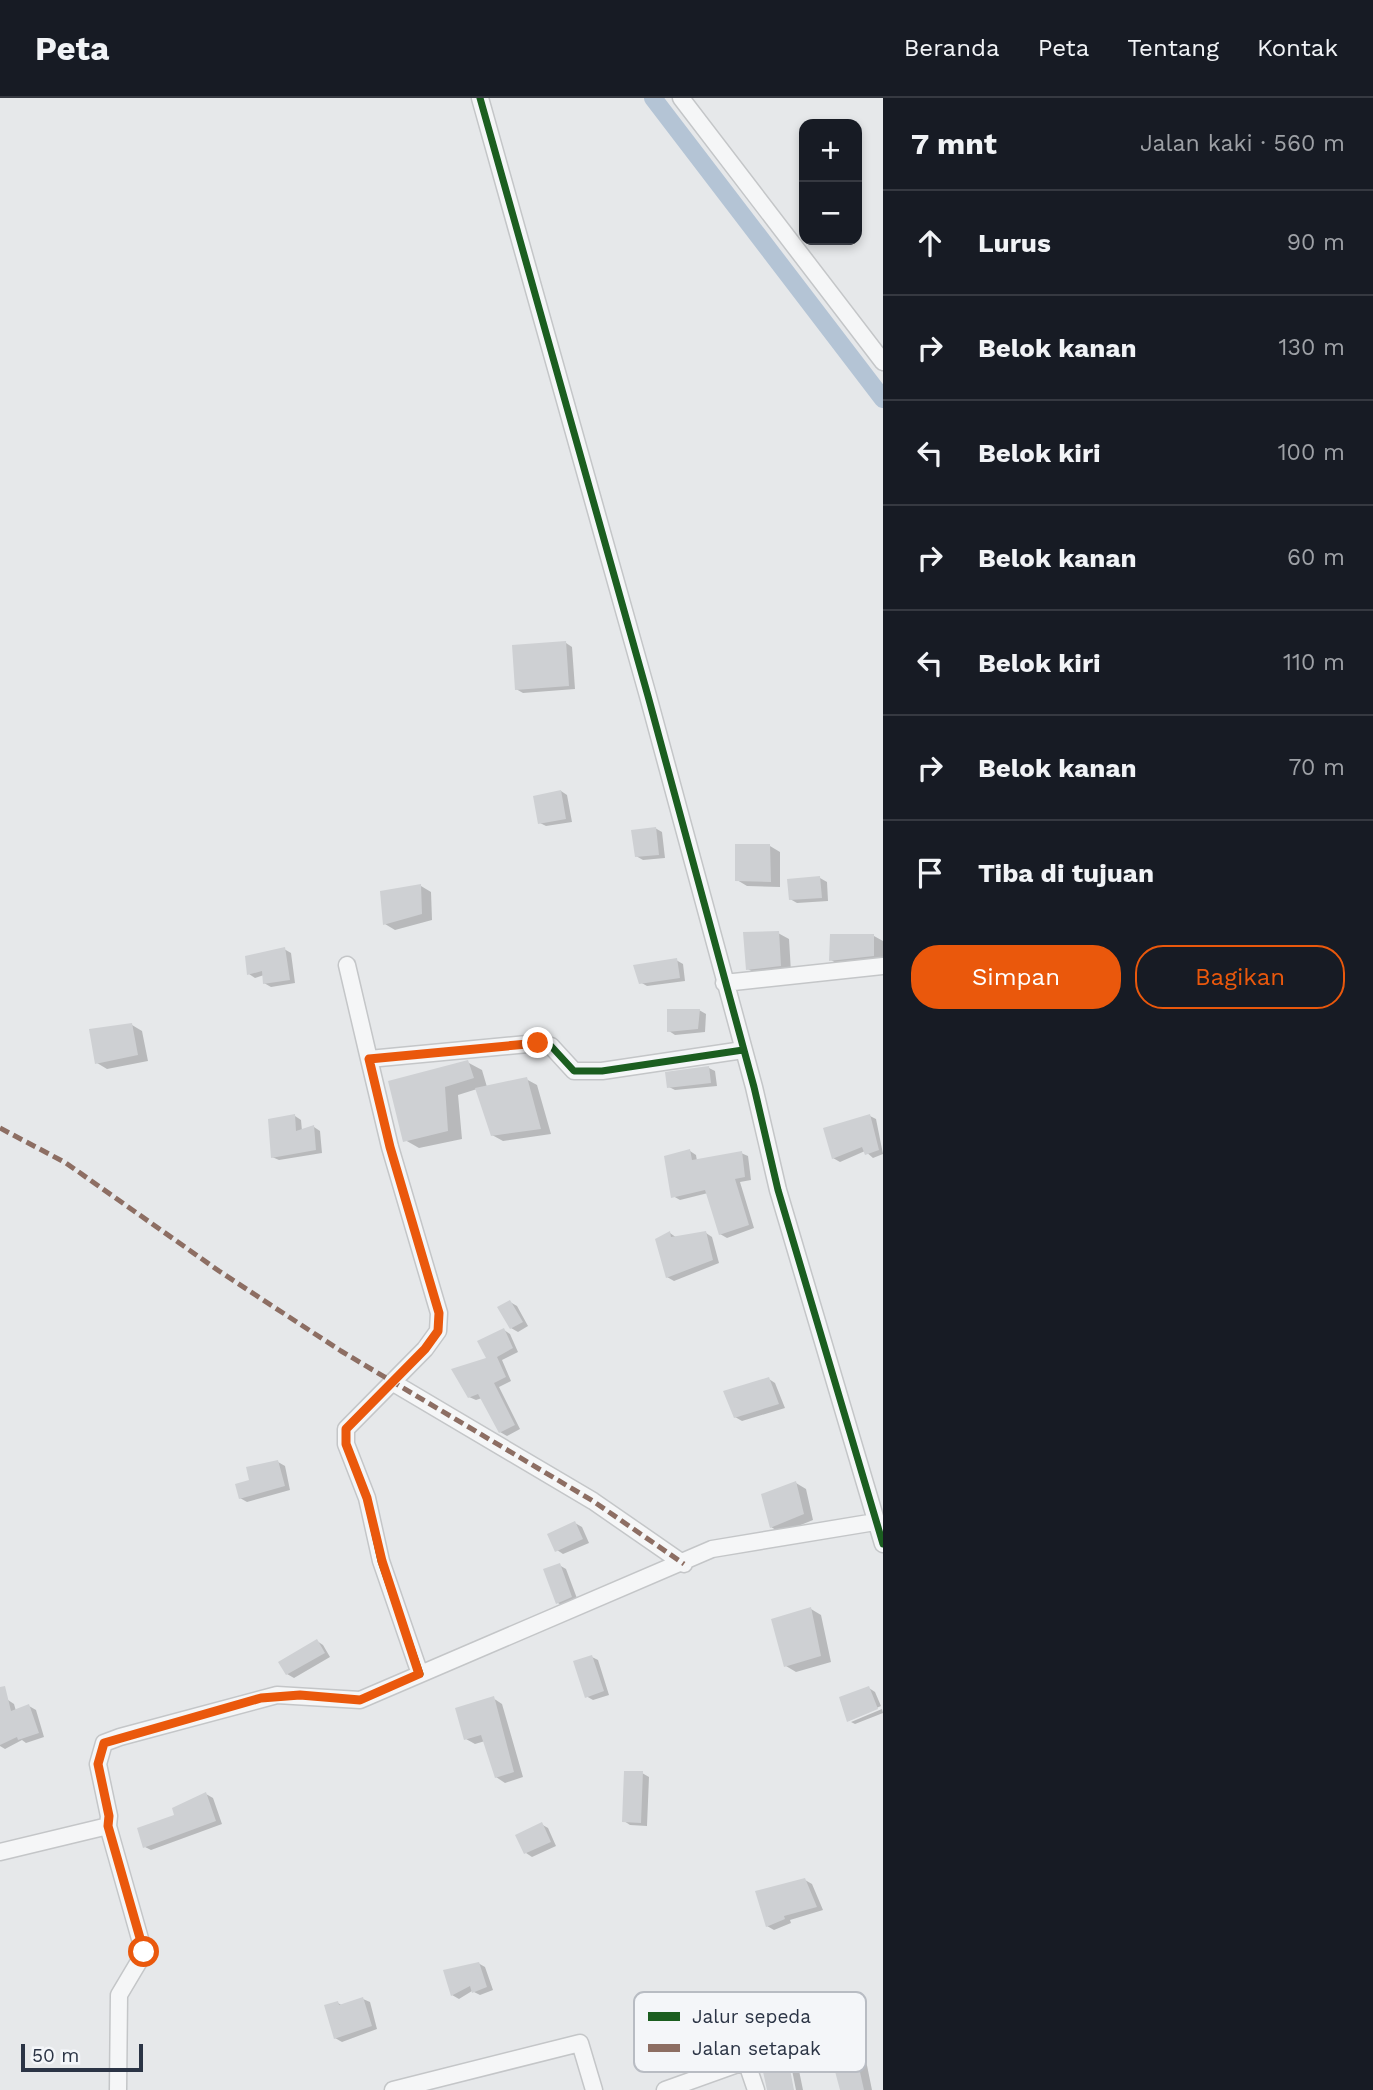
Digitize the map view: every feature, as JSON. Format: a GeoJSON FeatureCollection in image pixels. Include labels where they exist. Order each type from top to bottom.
{"type":"FeatureCollection","features":[{"type":"Feature","properties":{"kind":"street"},"geometry":{"type":"LineString","coordinates":[[480,98],[648,696],[778,1190],[883,1544]]}},
{"type":"Feature","properties":{"kind":"street"},"geometry":{"type":"LineString","coordinates":[[681,98],[883,362]]}},
{"type":"Feature","properties":{"kind":"street"},"geometry":{"type":"LineString","coordinates":[[347,965],[390,1147],[439,1313],[438,1331],[346,1429],[346,1444],[367,1498],[382,1561],[419,1674]]}},
{"type":"Feature","properties":{"kind":"street"},"geometry":{"type":"LineString","coordinates":[[723,984],[883,966]]}},
{"type":"Feature","properties":{"kind":"street"},"geometry":{"type":"LineString","coordinates":[[369,1059],[538,1043],[551,1046],[574,1071],[602,1071],[743,1050]]}},
{"type":"Feature","properties":{"kind":"street"},"geometry":{"type":"LineString","coordinates":[[392,1382],[593,1501],[684,1564]]}},
{"type":"Feature","properties":{"kind":"street"},"geometry":{"type":"LineString","coordinates":[[118,2090],[119,1995],[144,1952],[108,1826],[109,1816],[98,1764],[104,1743],[269,1696],[300,1695],[360,1700],[517,1630],[684,1564],[712,1549],[875,1522]]}},
{"type":"Feature","properties":{"kind":"street"},"geometry":{"type":"LineString","coordinates":[[0,1853],[108,1826]]}},
{"type":"Feature","properties":{"kind":"street"},"geometry":{"type":"LineString","coordinates":[[393,2090],[580,2043],[594,2090]]}},
{"type":"Feature","properties":{"kind":"street"},"geometry":{"type":"LineString","coordinates":[[665,2090],[714,2072]]}},
{"type":"Feature","properties":{"kind":"street"},"geometry":{"type":"LineString","coordinates":[[750,2072],[756,2090]]}},
{"type":"Feature","properties":{"kind":"building"},"geometry":{"type":"Polygon","coordinates":[[[566,641],[569,686],[515,690],[512,645],[566,641]]]}},
{"type":"Feature","properties":{"kind":"building"},"geometry":{"type":"Polygon","coordinates":[[[561,790],[566,819],[538,824],[533,796],[561,790]]]}},
{"type":"Feature","properties":{"kind":"building"},"geometry":{"type":"Polygon","coordinates":[[[656,827],[659,855],[635,857],[631,830],[656,827]]]}},
{"type":"Feature","properties":{"kind":"building"},"geometry":{"type":"Polygon","coordinates":[[[735,844],[770,844],[771,882],[735,881],[735,844]]]}},
{"type":"Feature","properties":{"kind":"building"},"geometry":{"type":"Polygon","coordinates":[[[820,876],[822,898],[789,900],[787,879],[820,876]]]}},
{"type":"Feature","properties":{"kind":"building"},"geometry":{"type":"Polygon","coordinates":[[[421,884],[422,914],[383,925],[380,891],[421,884]]]}},
{"type":"Feature","properties":{"kind":"building"},"geometry":{"type":"Polygon","coordinates":[[[779,931],[781,966],[746,970],[743,932],[779,931]]]}},
{"type":"Feature","properties":{"kind":"building"},"geometry":{"type":"Polygon","coordinates":[[[830,934],[874,934],[874,956],[829,961],[830,934]]]}},
{"type":"Feature","properties":{"kind":"building"},"geometry":{"type":"Polygon","coordinates":[[[285,947],[290,980],[263,984],[262,971],[247,975],[245,956],[285,947]]]}},
{"type":"Feature","properties":{"kind":"building"},"geometry":{"type":"Polygon","coordinates":[[[677,958],[680,978],[639,984],[633,965],[677,958]]]}},
{"type":"Feature","properties":{"kind":"building"},"geometry":{"type":"Polygon","coordinates":[[[667,1009],[700,1009],[698,1029],[667,1032],[667,1009]]]}},
{"type":"Feature","properties":{"kind":"building"},"geometry":{"type":"Polygon","coordinates":[[[132,1023],[138,1055],[95,1064],[89,1029],[132,1023]]]}},
{"type":"Feature","properties":{"kind":"building"},"geometry":{"type":"Polygon","coordinates":[[[468,1060],[474,1078],[445,1087],[448,1131],[403,1142],[388,1081],[468,1060]]]}},
{"type":"Feature","properties":{"kind":"building"},"geometry":{"type":"Polygon","coordinates":[[[709,1066],[711,1083],[667,1088],[665,1072],[709,1066]]]}},
{"type":"Feature","properties":{"kind":"building"},"geometry":{"type":"Polygon","coordinates":[[[527,1077],[541,1129],[491,1136],[475,1088],[527,1077]]]}},
{"type":"Feature","properties":{"kind":"building"},"geometry":{"type":"Polygon","coordinates":[[[295,1114],[296,1131],[314,1125],[316,1150],[271,1158],[268,1119],[295,1114]]]}},
{"type":"Feature","properties":{"kind":"building"},"geometry":{"type":"Polygon","coordinates":[[[870,1114],[879,1150],[865,1155],[862,1147],[832,1159],[823,1128],[870,1114]]]}},
{"type":"Feature","properties":{"kind":"building"},"geometry":{"type":"Polygon","coordinates":[[[690,1149],[692,1160],[742,1151],[745,1177],[735,1179],[749,1225],[719,1235],[705,1190],[671,1198],[664,1156],[690,1149]]]}},
{"type":"Feature","properties":{"kind":"building"},"geometry":{"type":"Polygon","coordinates":[[[670,1231],[671,1237],[706,1231],[713,1260],[666,1278],[655,1239],[670,1231]]]}},
{"type":"Feature","properties":{"kind":"building"},"geometry":{"type":"Polygon","coordinates":[[[510,1300],[523,1322],[510,1329],[497,1307],[510,1300]]]}},
{"type":"Feature","properties":{"kind":"building"},"geometry":{"type":"Polygon","coordinates":[[[504,1328],[513,1348],[497,1357],[506,1377],[494,1383],[515,1425],[499,1433],[478,1394],[468,1398],[451,1369],[486,1358],[477,1341],[504,1328]]]}},
{"type":"Feature","properties":{"kind":"building"},"geometry":{"type":"Polygon","coordinates":[[[769,1377],[779,1404],[734,1418],[723,1391],[769,1377]]]}},
{"type":"Feature","properties":{"kind":"building"},"geometry":{"type":"Polygon","coordinates":[[[278,1460],[285,1486],[239,1499],[235,1484],[249,1480],[246,1467],[278,1460]]]}},
{"type":"Feature","properties":{"kind":"building"},"geometry":{"type":"Polygon","coordinates":[[[796,1481],[804,1514],[770,1528],[761,1494],[796,1481]]]}},
{"type":"Feature","properties":{"kind":"building"},"geometry":{"type":"Polygon","coordinates":[[[575,1521],[583,1539],[555,1552],[547,1534],[575,1521]]]}},
{"type":"Feature","properties":{"kind":"building"},"geometry":{"type":"Polygon","coordinates":[[[560,1563],[572,1597],[556,1604],[543,1569],[560,1563]]]}},
{"type":"Feature","properties":{"kind":"building"},"geometry":{"type":"Polygon","coordinates":[[[811,1607],[821,1656],[784,1667],[771,1619],[811,1607]]]}},
{"type":"Feature","properties":{"kind":"building"},"geometry":{"type":"Polygon","coordinates":[[[317,1639],[325,1653],[286,1675],[278,1662],[317,1639]]]}},
{"type":"Feature","properties":{"kind":"building"},"geometry":{"type":"Polygon","coordinates":[[[592,1655],[604,1691],[585,1698],[573,1661],[592,1655]]]}},
{"type":"Feature","properties":{"kind":"building"},"geometry":{"type":"Polygon","coordinates":[[[5,1686],[11,1711],[29,1704],[39,1733],[18,1740],[17,1737],[0,1745],[0,1687],[5,1686]]]}},
{"type":"Feature","properties":{"kind":"building"},"geometry":{"type":"Polygon","coordinates":[[[869,1686],[878,1709],[847,1722],[839,1697],[869,1686]]]}},
{"type":"Feature","properties":{"kind":"building"},"geometry":{"type":"Polygon","coordinates":[[[494,1696],[514,1772],[495,1778],[481,1735],[464,1740],[455,1708],[494,1696]]]}},
{"type":"Feature","properties":{"kind":"building"},"geometry":{"type":"Polygon","coordinates":[[[624,1771],[643,1771],[641,1823],[622,1822],[624,1771]]]}},
{"type":"Feature","properties":{"kind":"building"},"geometry":{"type":"Polygon","coordinates":[[[206,1792],[216,1821],[143,1848],[137,1828],[174,1815],[172,1808],[206,1792]]]}},
{"type":"Feature","properties":{"kind":"building"},"geometry":{"type":"Polygon","coordinates":[[[542,1822],[551,1842],[524,1854],[515,1835],[542,1822]]]}},
{"type":"Feature","properties":{"kind":"building"},"geometry":{"type":"Polygon","coordinates":[[[805,1878],[817,1907],[784,1916],[785,1919],[766,1927],[755,1891],[805,1878]]]}},
{"type":"Feature","properties":{"kind":"building"},"geometry":{"type":"Polygon","coordinates":[[[479,1962],[487,1987],[472,1993],[470,1986],[451,1996],[443,1970],[479,1962]]]}},
{"type":"Feature","properties":{"kind":"building"},"geometry":{"type":"Polygon","coordinates":[[[363,1997],[372,2026],[334,2039],[324,2005],[338,2001],[339,2005],[363,1997]]]}},
{"type":"Feature","properties":{"kind":"building"},"geometry":{"type":"Polygon","coordinates":[[[763,2072],[791,2072],[794,2090],[767,2090],[763,2072]]]}},
{"type":"Feature","properties":{"kind":"building"},"geometry":{"type":"Polygon","coordinates":[[[835,2072],[860,2072],[864,2090],[840,2090],[835,2072]]]}},
{"type":"Feature","properties":{"kind":"waterway"},"geometry":{"type":"LineString","coordinates":[[653,98],[883,399]]}},
{"type":"Feature","properties":{"kind":"marked path"},"geometry":{"type":"LineString","coordinates":[[0,1128],[66,1163],[219,1271],[341,1351],[593,1501],[684,1564]]}},
{"type":"Feature","properties":{"kind":"cycle path"},"geometry":{"type":"LineString","coordinates":[[480,98],[648,696],[754,1087],[778,1190],[883,1544]]}},
{"type":"Feature","properties":{"kind":"cycle path"},"geometry":{"type":"LineString","coordinates":[[420,1674],[381,1561],[367,1498],[346,1444],[346,1429],[425,1349],[438,1331],[439,1313],[390,1147],[369,1059],[538,1043],[551,1046],[574,1071],[602,1071],[743,1050]]}},
{"type":"Feature","properties":{"kind":"route"},"geometry":{"type":"LineString","coordinates":[[144,1952],[108,1826],[110,1821],[98,1764],[104,1743],[248,1700],[277,1695],[360,1700],[419,1674],[382,1561],[367,1498],[346,1444],[346,1429],[425,1349],[438,1331],[439,1313],[390,1147],[369,1059],[538,1043]]}}]}
